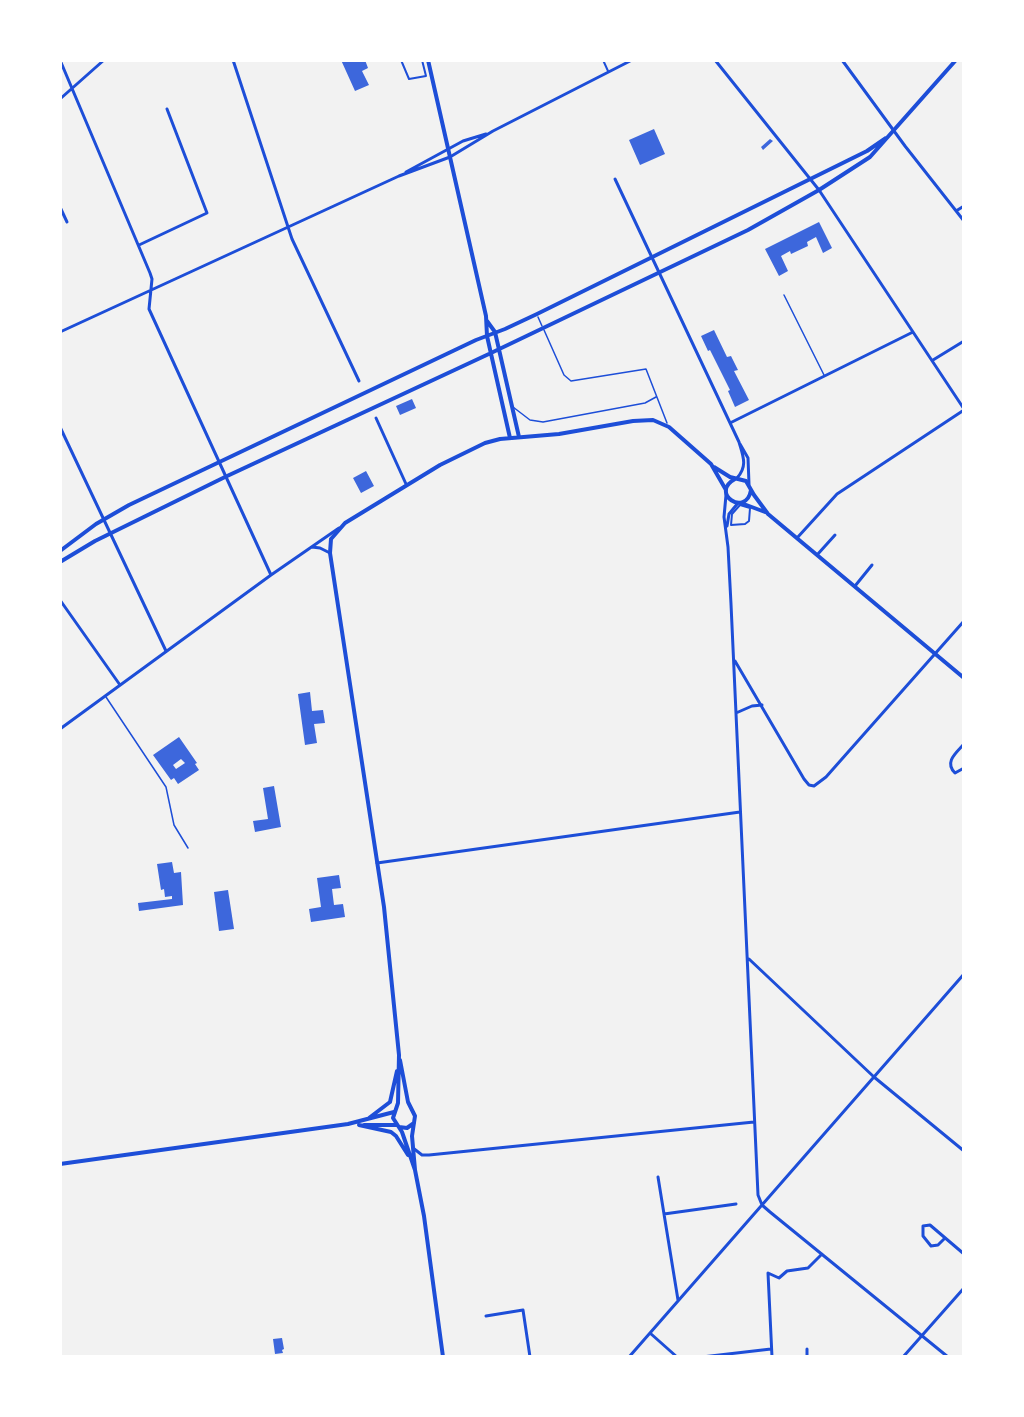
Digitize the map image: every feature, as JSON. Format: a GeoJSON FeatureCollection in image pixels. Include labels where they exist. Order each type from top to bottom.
{"type":"FeatureCollection","features":[{"type":"Feature","properties":{"kind":"street"},"geometry":{"type":"LineString","coordinates":[[60,60],[152,279],[149,309],[271,574]]}},
{"type":"Feature","properties":{"kind":"street"},"geometry":{"type":"LineString","coordinates":[[60,99],[104,60]]}},
{"type":"Feature","properties":{"kind":"street"},"geometry":{"type":"LineString","coordinates":[[233,60],[288,227],[359,381]]}},
{"type":"Feature","properties":{"kind":"street"},"geometry":{"type":"LineString","coordinates":[[401,60],[409,79],[426,76],[423,60]]}},
{"type":"Feature","properties":{"kind":"street"},"geometry":{"type":"LineString","coordinates":[[429,60],[487,320],[487,336],[510,438]]}},
{"type":"Feature","properties":{"kind":"street"},"geometry":{"type":"LineString","coordinates":[[603,60],[608,72]]}},
{"type":"Feature","properties":{"kind":"street"},"geometry":{"type":"LineString","coordinates":[[60,332],[399,176],[450,157],[493,131],[632,60]]}},
{"type":"Feature","properties":{"kind":"street"},"geometry":{"type":"LineString","coordinates":[[715,60],[819,190],[964,409],[837,494],[797,538]]}},
{"type":"Feature","properties":{"kind":"street"},"geometry":{"type":"LineString","coordinates":[[842,60],[894,132],[964,221]]}},
{"type":"Feature","properties":{"kind":"street"},"geometry":{"type":"LineString","coordinates":[[60,562],[82,548],[225,477],[748,230],[860,165],[894,132],[957,60]]}},
{"type":"Feature","properties":{"kind":"street"},"geometry":{"type":"LineString","coordinates":[[139,245],[207,213],[167,109]]}},
{"type":"Feature","properties":{"kind":"street"},"geometry":{"type":"LineString","coordinates":[[399,176],[448,148],[493,131]]}},
{"type":"Feature","properties":{"kind":"street"},"geometry":{"type":"LineString","coordinates":[[60,551],[104,519],[218,462],[537,314],[867,152],[894,132]]}},
{"type":"Feature","properties":{"kind":"street"},"geometry":{"type":"LineString","coordinates":[[615,179],[739,442],[744,464],[742,473],[728,483],[724,517],[727,530],[734,658],[758,1195],[762,1204],[948,1357]]}},
{"type":"Feature","properties":{"kind":"street"},"geometry":{"type":"LineString","coordinates":[[956,211],[964,206]]}},
{"type":"Feature","properties":{"kind":"street"},"geometry":{"type":"LineString","coordinates":[[60,207],[68,222]]}},
{"type":"Feature","properties":{"kind":"street"},"geometry":{"type":"LineString","coordinates":[[487,320],[495,332],[500,349],[519,437]]}},
{"type":"Feature","properties":{"kind":"street"},"geometry":{"type":"LineString","coordinates":[[730,423],[913,332]]}},
{"type":"Feature","properties":{"kind":"street"},"geometry":{"type":"LineString","coordinates":[[933,360],[964,341]]}},
{"type":"Feature","properties":{"kind":"street"},"geometry":{"type":"LineString","coordinates":[[376,418],[406,484]]}},
{"type":"Feature","properties":{"kind":"street"},"geometry":{"type":"LineString","coordinates":[[60,729],[310,547],[406,484],[485,443],[653,420],[669,427],[711,465],[749,484]]}},
{"type":"Feature","properties":{"kind":"street"},"geometry":{"type":"LineString","coordinates":[[60,427],[166,651]]}},
{"type":"Feature","properties":{"kind":"street"},"geometry":{"type":"LineString","coordinates":[[739,442],[748,458],[751,489],[768,514],[964,678]]}},
{"type":"Feature","properties":{"kind":"street"},"geometry":{"type":"LineString","coordinates":[[711,465],[732,501],[768,514]]}},
{"type":"Feature","properties":{"kind":"street"},"geometry":{"type":"LineString","coordinates":[[727,530],[729,514],[739,503],[748,498],[751,489]]}},
{"type":"Feature","properties":{"kind":"street"},"geometry":{"type":"LineString","coordinates":[[733,525],[748,522],[749,507],[742,505],[735,510],[731,516],[733,529]]}},
{"type":"Feature","properties":{"kind":"street"},"geometry":{"type":"LineString","coordinates":[[339,528],[331,539],[330,554],[384,907],[399,1055],[406,1098],[415,1116],[413,1148],[415,1170],[424,1216],[443,1357]]}},
{"type":"Feature","properties":{"kind":"street"},"geometry":{"type":"LineString","coordinates":[[818,555],[835,535]]}},
{"type":"Feature","properties":{"kind":"street"},"geometry":{"type":"LineString","coordinates":[[310,547],[320,548],[330,554]]}},
{"type":"Feature","properties":{"kind":"street"},"geometry":{"type":"LineString","coordinates":[[855,586],[872,565]]}},
{"type":"Feature","properties":{"kind":"street"},"geometry":{"type":"LineString","coordinates":[[60,600],[120,685]]}},
{"type":"Feature","properties":{"kind":"street"},"geometry":{"type":"LineString","coordinates":[[734,658],[804,779],[809,785],[814,786],[826,777],[964,621]]}},
{"type":"Feature","properties":{"kind":"street"},"geometry":{"type":"LineString","coordinates":[[736,713],[749,707],[762,705]]}},
{"type":"Feature","properties":{"kind":"street"},"geometry":{"type":"LineString","coordinates":[[964,744],[951,758],[950,763],[955,773],[964,768]]}},
{"type":"Feature","properties":{"kind":"street"},"geometry":{"type":"LineString","coordinates":[[376,863],[741,812]]}},
{"type":"Feature","properties":{"kind":"street"},"geometry":{"type":"LineString","coordinates":[[748,958],[874,1077],[964,1151]]}},
{"type":"Feature","properties":{"kind":"street"},"geometry":{"type":"LineString","coordinates":[[629,1357],[964,974]]}},
{"type":"Feature","properties":{"kind":"street"},"geometry":{"type":"LineString","coordinates":[[399,1055],[396,1110],[393,1118],[402,1132],[415,1170]]}},
{"type":"Feature","properties":{"kind":"street"},"geometry":{"type":"LineString","coordinates":[[367,1119],[390,1102],[399,1068]]}},
{"type":"Feature","properties":{"kind":"street"},"geometry":{"type":"LineString","coordinates":[[60,1164],[348,1124],[387,1115],[404,1106],[411,1109]]}},
{"type":"Feature","properties":{"kind":"street"},"geometry":{"type":"LineString","coordinates":[[413,1148],[422,1155],[429,1155],[754,1122]]}},
{"type":"Feature","properties":{"kind":"street"},"geometry":{"type":"LineString","coordinates":[[348,1124],[407,1128],[414,1123]]}},
{"type":"Feature","properties":{"kind":"street"},"geometry":{"type":"LineString","coordinates":[[359,1125],[391,1132],[411,1158]]}},
{"type":"Feature","properties":{"kind":"street"},"geometry":{"type":"LineString","coordinates":[[658,1177],[678,1300]]}},
{"type":"Feature","properties":{"kind":"street"},"geometry":{"type":"LineString","coordinates":[[664,1214],[736,1204]]}},
{"type":"Feature","properties":{"kind":"street"},"geometry":{"type":"LineString","coordinates":[[945,1238],[938,1245],[932,1246],[923,1236],[923,1226],[930,1225],[964,1254]]}},
{"type":"Feature","properties":{"kind":"street"},"geometry":{"type":"LineString","coordinates":[[772,1357],[768,1273],[779,1278],[789,1270],[804,1270],[822,1254]]}},
{"type":"Feature","properties":{"kind":"street"},"geometry":{"type":"LineString","coordinates":[[903,1357],[964,1288]]}},
{"type":"Feature","properties":{"kind":"street"},"geometry":{"type":"LineString","coordinates":[[486,1316],[523,1310],[530,1357]]}},
{"type":"Feature","properties":{"kind":"street"},"geometry":{"type":"LineString","coordinates":[[650,1333],[678,1357]]}},
{"type":"Feature","properties":{"kind":"street"},"geometry":{"type":"LineString","coordinates":[[702,1357],[771,1349]]}},
{"type":"Feature","properties":{"kind":"street"},"geometry":{"type":"LineString","coordinates":[[807,1349],[807,1357]]}},
{"type":"Feature","properties":{"kind":"lane"},"geometry":{"type":"LineString","coordinates":[[784,295],[824,375]]}},
{"type":"Feature","properties":{"kind":"lane"},"geometry":{"type":"LineString","coordinates":[[537,314],[568,380],[574,381],[646,369],[669,427]]}},
{"type":"Feature","properties":{"kind":"lane"},"geometry":{"type":"LineString","coordinates":[[513,406],[530,420],[543,422],[645,403],[656,397]]}},
{"type":"Feature","properties":{"kind":"lane"},"geometry":{"type":"LineString","coordinates":[[105,696],[166,788],[174,825],[188,848]]}},
{"type":"Feature","properties":{"kind":"building"},"geometry":{"type":"Polygon","coordinates":[[[341,60],[365,60],[368,68],[362,71],[369,85],[355,91],[341,60]]]}},
{"type":"Feature","properties":{"kind":"building"},"geometry":{"type":"Polygon","coordinates":[[[654,129],[665,154],[640,165],[629,140],[654,129]]]}},
{"type":"Feature","properties":{"kind":"building"},"geometry":{"type":"Polygon","coordinates":[[[770,139],[773,141],[763,150],[761,147],[770,139]]]}},
{"type":"Feature","properties":{"kind":"building"},"geometry":{"type":"Polygon","coordinates":[[[819,222],[832,248],[823,253],[816,237],[807,242],[808,246],[781,256],[788,271],[779,276],[765,249],[819,222]]]}},
{"type":"Feature","properties":{"kind":"building"},"geometry":{"type":"Polygon","coordinates":[[[714,330],[727,357],[731,356],[738,370],[734,371],[749,400],[735,407],[728,391],[730,390],[701,336],[714,330]]]}},
{"type":"Feature","properties":{"kind":"building"},"geometry":{"type":"Polygon","coordinates":[[[412,399],[416,408],[400,415],[396,406],[412,399]]]}},
{"type":"Feature","properties":{"kind":"building"},"geometry":{"type":"Polygon","coordinates":[[[366,471],[374,486],[361,493],[353,478],[366,471]]]}},
{"type":"Feature","properties":{"kind":"building"},"geometry":{"type":"Polygon","coordinates":[[[310,692],[312,711],[323,710],[325,723],[314,724],[317,743],[305,745],[298,694],[310,692]]]}},
{"type":"Feature","properties":{"kind":"building"},"geometry":{"type":"Polygon","coordinates":[[[179,737],[197,763],[195,764],[199,770],[178,784],[174,778],[171,780],[153,755],[179,737]],[[181,759],[173,765],[176,769],[185,763],[181,759]]]}},
{"type":"Feature","properties":{"kind":"building"},"geometry":{"type":"Polygon","coordinates":[[[274,786],[281,827],[255,832],[253,821],[268,819],[263,788],[274,786]]]}},
{"type":"Feature","properties":{"kind":"building"},"geometry":{"type":"Polygon","coordinates":[[[172,862],[174,873],[181,872],[183,905],[139,911],[138,903],[172,899],[172,896],[165,897],[164,889],[161,890],[157,864],[172,862]]]}},
{"type":"Feature","properties":{"kind":"building"},"geometry":{"type":"Polygon","coordinates":[[[339,875],[341,888],[332,889],[334,905],[343,904],[345,917],[311,922],[309,909],[321,907],[317,878],[339,875]]]}},
{"type":"Feature","properties":{"kind":"building"},"geometry":{"type":"Polygon","coordinates":[[[228,890],[234,929],[219,931],[214,892],[228,890]]]}},
{"type":"Feature","properties":{"kind":"building"},"geometry":{"type":"Polygon","coordinates":[[[282,1338],[283,1353],[275,1354],[273,1339],[282,1338]]]}}]}
